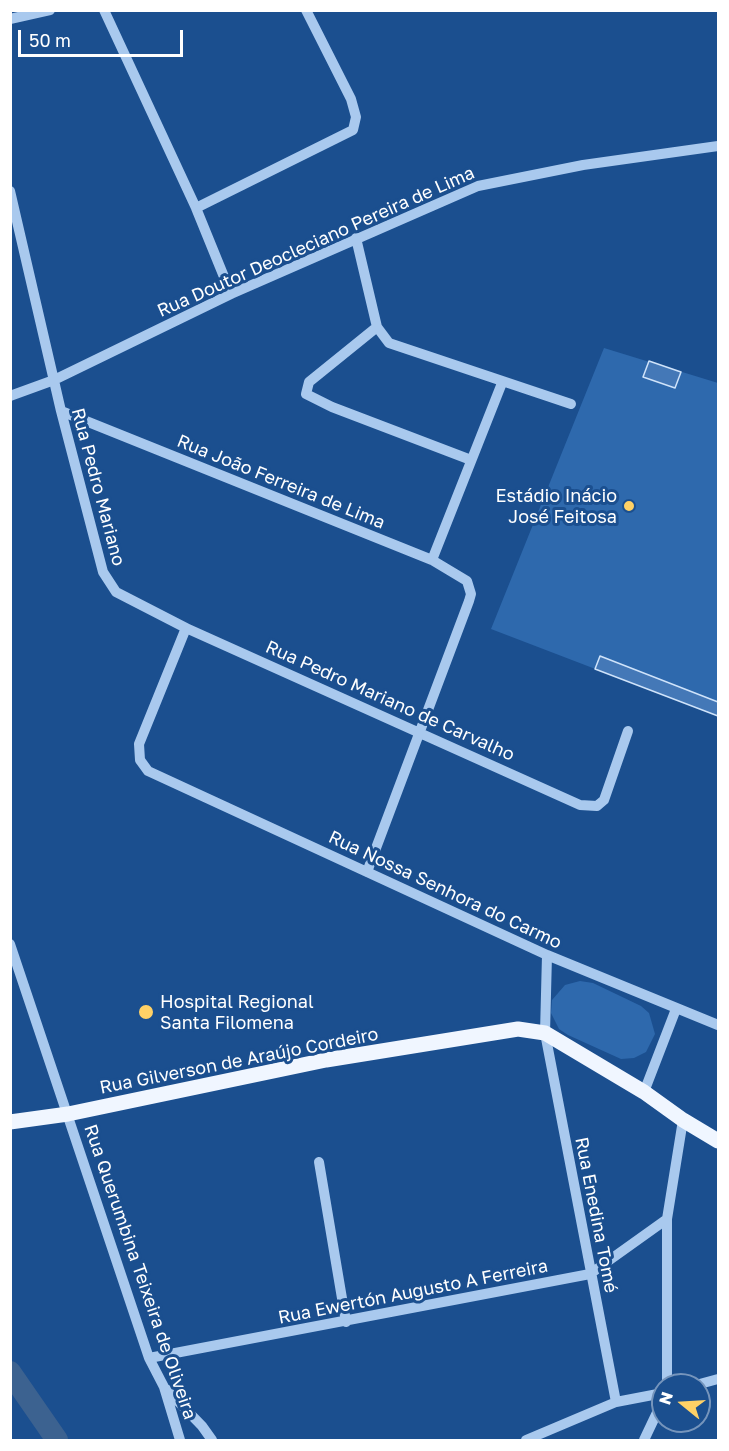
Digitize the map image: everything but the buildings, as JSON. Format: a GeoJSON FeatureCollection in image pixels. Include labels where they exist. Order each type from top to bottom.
{"type":"FeatureCollection","features":[{"type":"Feature","properties":{"kind":"main road","name":"Rua Gilverson de Araújo Cordeiro"},"geometry":{"type":"LineString","coordinates":[[10,1122],[68,1114],[326,1060],[405,1050],[518,1029],[545,1033]]}},
{"type":"Feature","properties":{"kind":"main road"},"geometry":{"type":"LineString","coordinates":[[545,1033],[645,1092],[683,1120],[718,1141]]}},
{"type":"Feature","properties":{"kind":"street"},"geometry":{"type":"LineString","coordinates":[[10,19],[50,10]]}},
{"type":"Feature","properties":{"kind":"street"},"geometry":{"type":"LineString","coordinates":[[104,10],[196,208],[231,294]]}},
{"type":"Feature","properties":{"kind":"street"},"geometry":{"type":"LineString","coordinates":[[196,208],[353,129],[356,117],[351,99],[306,10]]}},
{"type":"Feature","properties":{"kind":"street","name":"Rua Doutor Deocleciano Pereira de Lima"},"geometry":{"type":"LineString","coordinates":[[10,396],[54,380],[231,294],[478,186],[584,165],[718,146]]}},
{"type":"Feature","properties":{"kind":"street","name":"Rua Pedro Mariano"},"geometry":{"type":"LineString","coordinates":[[10,191],[61,411],[106,581],[126,599],[186,628]]}},
{"type":"Feature","properties":{"kind":"street"},"geometry":{"type":"LineString","coordinates":[[356,238],[377,327],[384,339],[395,346],[571,404]]}},
{"type":"Feature","properties":{"kind":"street"},"geometry":{"type":"LineString","coordinates":[[377,327],[309,382],[306,394],[332,407],[471,460]]}},
{"type":"Feature","properties":{"kind":"street"},"geometry":{"type":"LineString","coordinates":[[432,560],[502,383]]}},
{"type":"Feature","properties":{"kind":"street","name":"Rua João Ferreira de Lima"},"geometry":{"type":"LineString","coordinates":[[61,411],[432,560],[463,577],[470,587],[470,601],[421,732]]}},
{"type":"Feature","properties":{"kind":"street","name":"Rua Pedro Mariano de Carvalho"},"geometry":{"type":"LineString","coordinates":[[186,628],[580,805],[597,806],[604,800],[628,731]]}},
{"type":"Feature","properties":{"kind":"street","name":"Rua Nossa Senhora do Carmo"},"geometry":{"type":"LineString","coordinates":[[186,628],[139,744],[138,752],[143,765],[161,778],[547,955],[718,1025]]}},
{"type":"Feature","properties":{"kind":"street"},"geometry":{"type":"LineString","coordinates":[[367,872],[421,732]]}},
{"type":"Feature","properties":{"kind":"street","name":"Rua Querumbina Teixeira de Oliveira"},"geometry":{"type":"LineString","coordinates":[[10,944],[149,1358],[164,1387],[180,1440]]}},
{"type":"Feature","properties":{"kind":"street","name":"Rua Enedina Tomé"},"geometry":{"type":"LineString","coordinates":[[547,955],[545,1033],[616,1402]]}},
{"type":"Feature","properties":{"kind":"street"},"geometry":{"type":"LineString","coordinates":[[645,1092],[676,1009]]}},
{"type":"Feature","properties":{"kind":"street"},"geometry":{"type":"LineString","coordinates":[[667,1373],[667,1218],[683,1120]]}},
{"type":"Feature","properties":{"kind":"street"},"geometry":{"type":"LineString","coordinates":[[319,1162],[346,1322]]}},
{"type":"Feature","properties":{"kind":"street","name":"Rua Ewertón Augusto A Ferreira"},"geometry":{"type":"LineString","coordinates":[[149,1358],[590,1274],[667,1218]]}},
{"type":"Feature","properties":{"kind":"street"},"geometry":{"type":"LineString","coordinates":[[164,1387],[202,1426],[212,1440]]}},
{"type":"Feature","properties":{"kind":"street"},"geometry":{"type":"LineString","coordinates":[[526,1440],[616,1402],[651,1395]]}},
{"type":"Feature","properties":{"kind":"street"},"geometry":{"type":"LineString","coordinates":[[644,1440],[651,1425]]}},
{"type":"Feature","properties":{"kind":"shaded area","name":"Estádio Inácio José Feitosa"},"geometry":{"type":"Polygon","coordinates":[[[604,348],[718,383],[718,716],[491,629],[604,348]]]}},
{"type":"Feature","properties":{"kind":"shaded area"},"geometry":{"type":"Polygon","coordinates":[[[580,981],[593,983],[641,1006],[649,1013],[655,1034],[646,1052],[634,1058],[621,1059],[559,1029],[551,1013],[552,1000],[565,985],[580,981]]]}},
{"type":"Feature","properties":{"kind":"waterway"},"geometry":{"type":"LineString","coordinates":[[10,1372],[57,1440]]}},
{"type":"Feature","properties":{"kind":"place","name":"Estádio Inácio José Feitosa"},"geometry":{"type":"Point","coordinates":[629,506]}},
{"type":"Feature","properties":{"kind":"place","name":"Hospital Regional Santa Filomena"},"geometry":{"type":"Point","coordinates":[146,1012]}}]}
